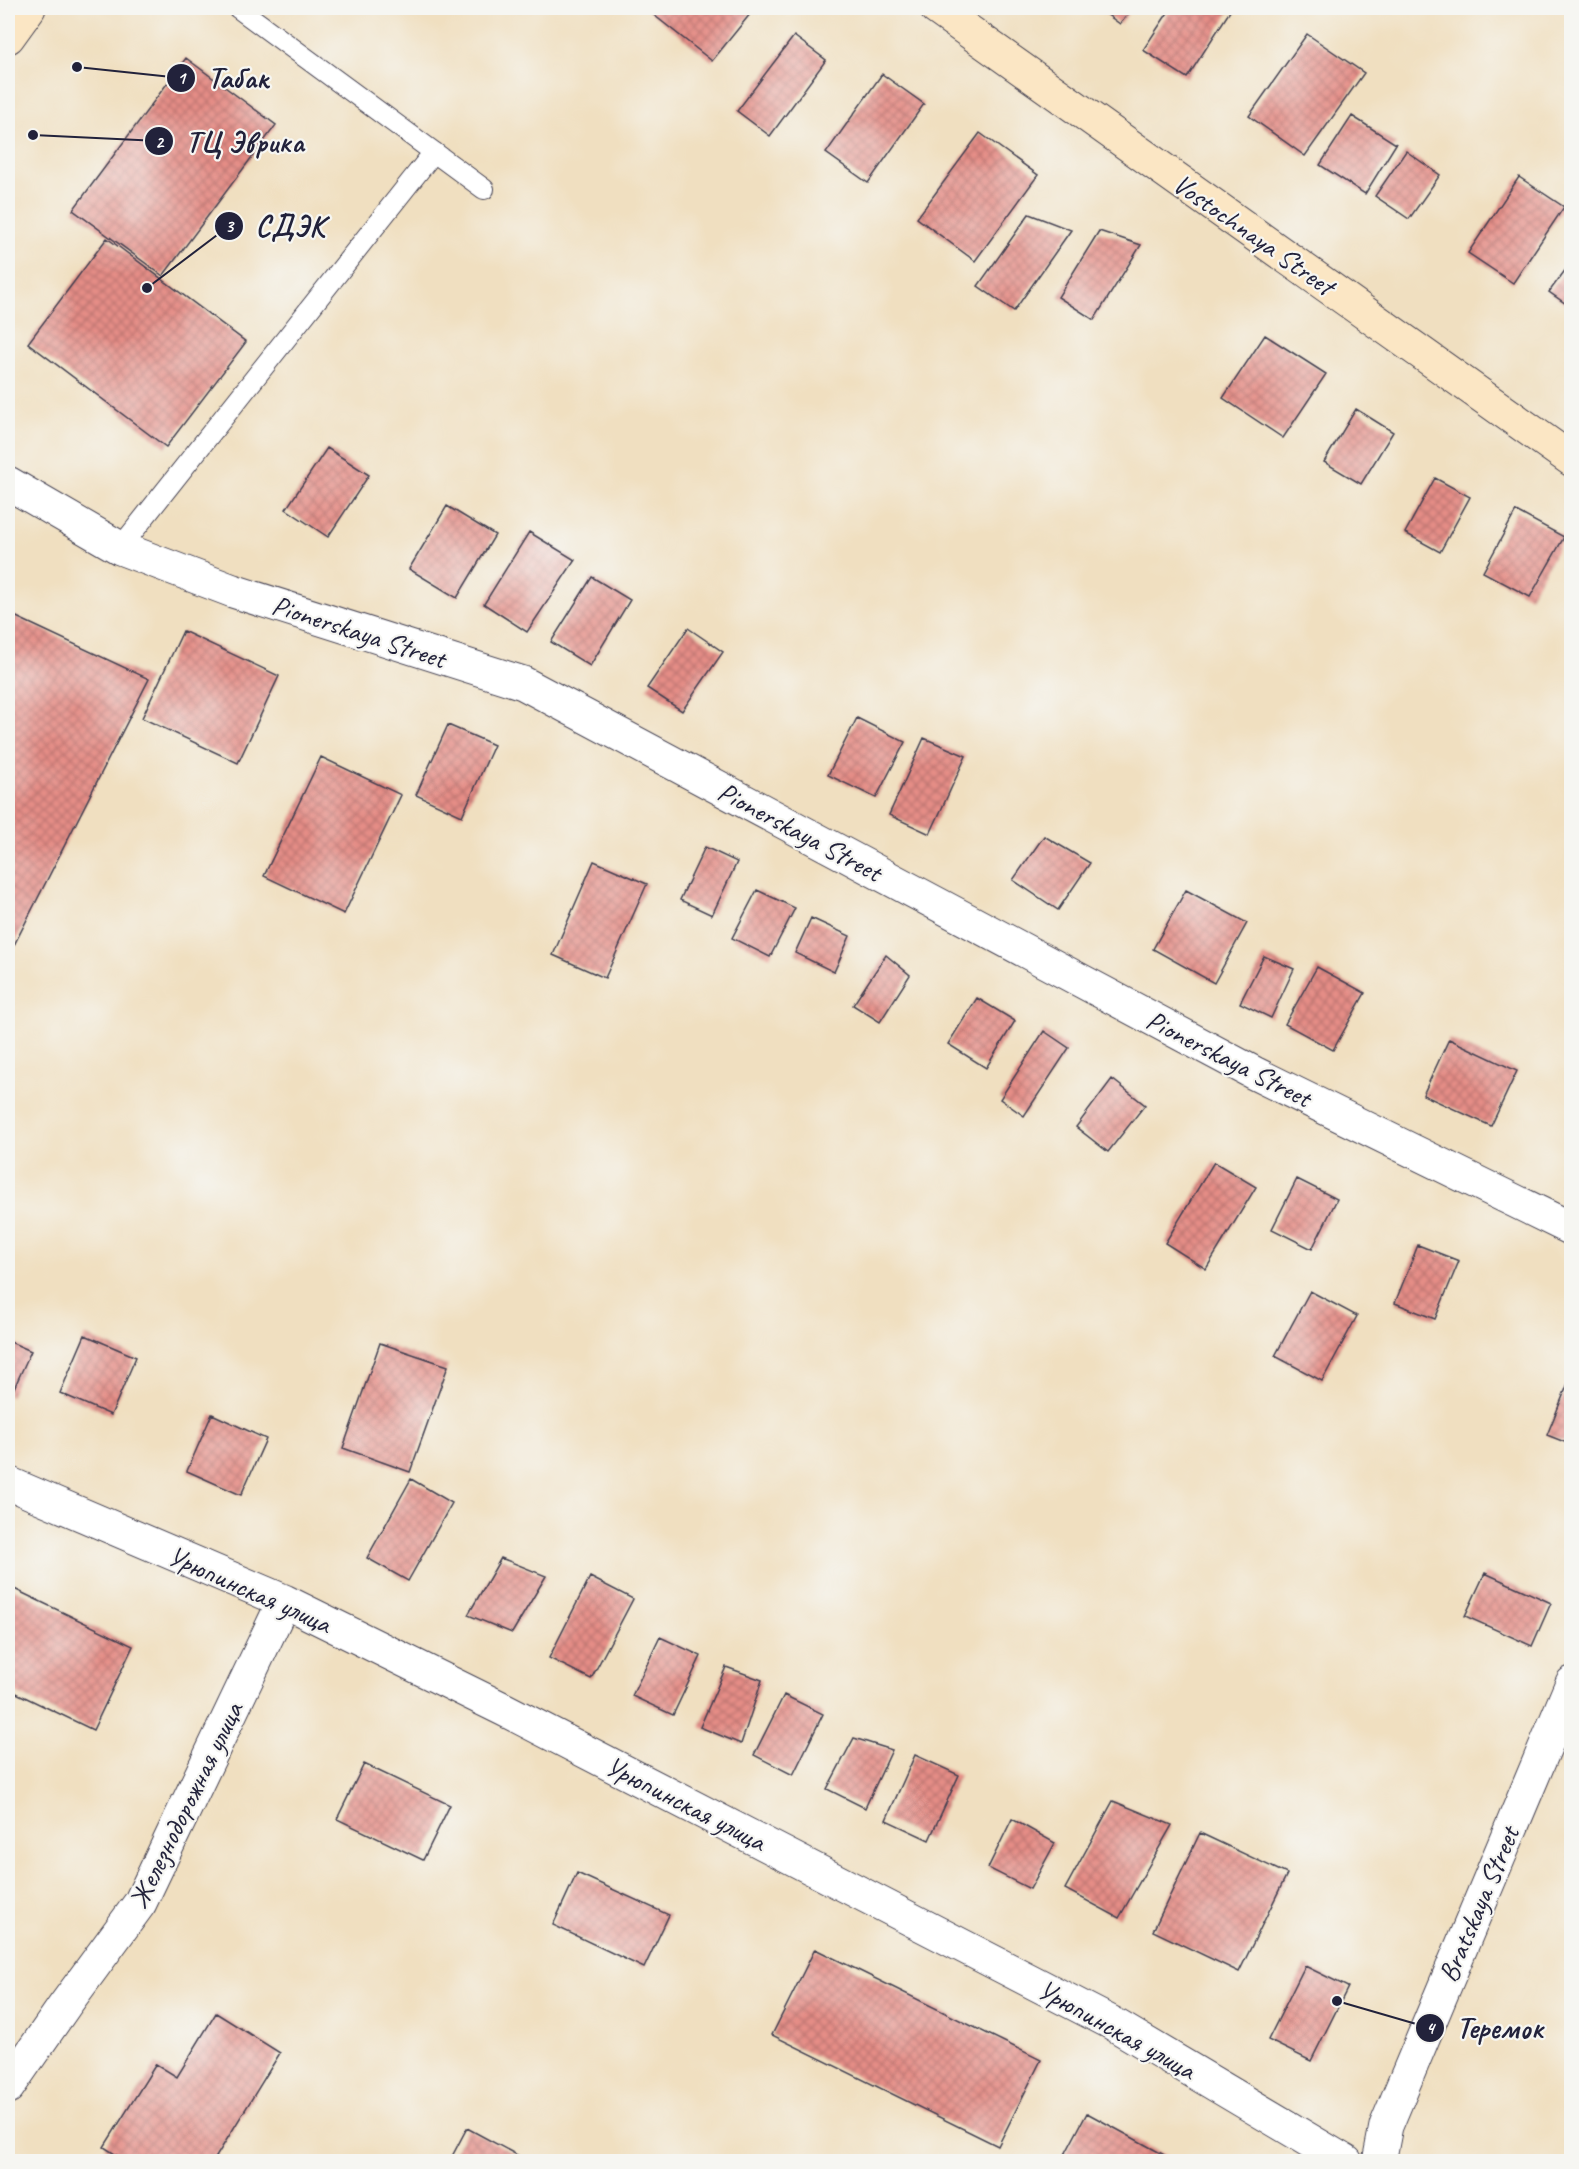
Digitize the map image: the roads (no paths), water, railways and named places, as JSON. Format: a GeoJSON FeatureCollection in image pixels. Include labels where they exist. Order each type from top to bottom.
{"type":"FeatureCollection","features":[{"type":"Feature","properties":{"kind":"street"},"geometry":{"type":"LineString","coordinates":[[8,37],[29,8]]}},
{"type":"Feature","properties":{"kind":"street","name":"Vostochnaya Street"},"geometry":{"type":"LineString","coordinates":[[936,8],[1572,460]]}},
{"type":"Feature","properties":{"kind":"street","name":"Pionerskaya Street"},"geometry":{"type":"LineString","coordinates":[[8,483],[120,548],[233,591],[523,683],[1254,1073],[1572,1229]]}},
{"type":"Feature","properties":{"kind":"street","name":"Урюпинская улица"},"geometry":{"type":"LineString","coordinates":[[8,1483],[284,1601],[516,1715],[1112,2023],[1346,2162]]}},
{"type":"Feature","properties":{"kind":"street","name":"Железнодорожная улица"},"geometry":{"type":"LineString","coordinates":[[8,2088],[65,2005],[140,1903],[284,1601]]}},
{"type":"Feature","properties":{"kind":"street","name":"Bratskaya Street"},"geometry":{"type":"LineString","coordinates":[[1379,2162],[1386,2126],[1572,1683]]}},
{"type":"Feature","properties":{"kind":"lane"},"geometry":{"type":"LineString","coordinates":[[238,8],[484,189]]}},
{"type":"Feature","properties":{"kind":"lane"},"geometry":{"type":"LineString","coordinates":[[120,548],[434,152]]}},
{"type":"Feature","properties":{"kind":"place","name":"Табак"},"geometry":{"type":"Point","coordinates":[77,67]}},
{"type":"Feature","properties":{"kind":"place","name":"ТЦ Эврика"},"geometry":{"type":"Point","coordinates":[33,135]}},
{"type":"Feature","properties":{"kind":"place","name":"СДЭК"},"geometry":{"type":"Point","coordinates":[147,288]}},
{"type":"Feature","properties":{"kind":"place","name":"Теремок"},"geometry":{"type":"Point","coordinates":[1337,2001]}}]}
